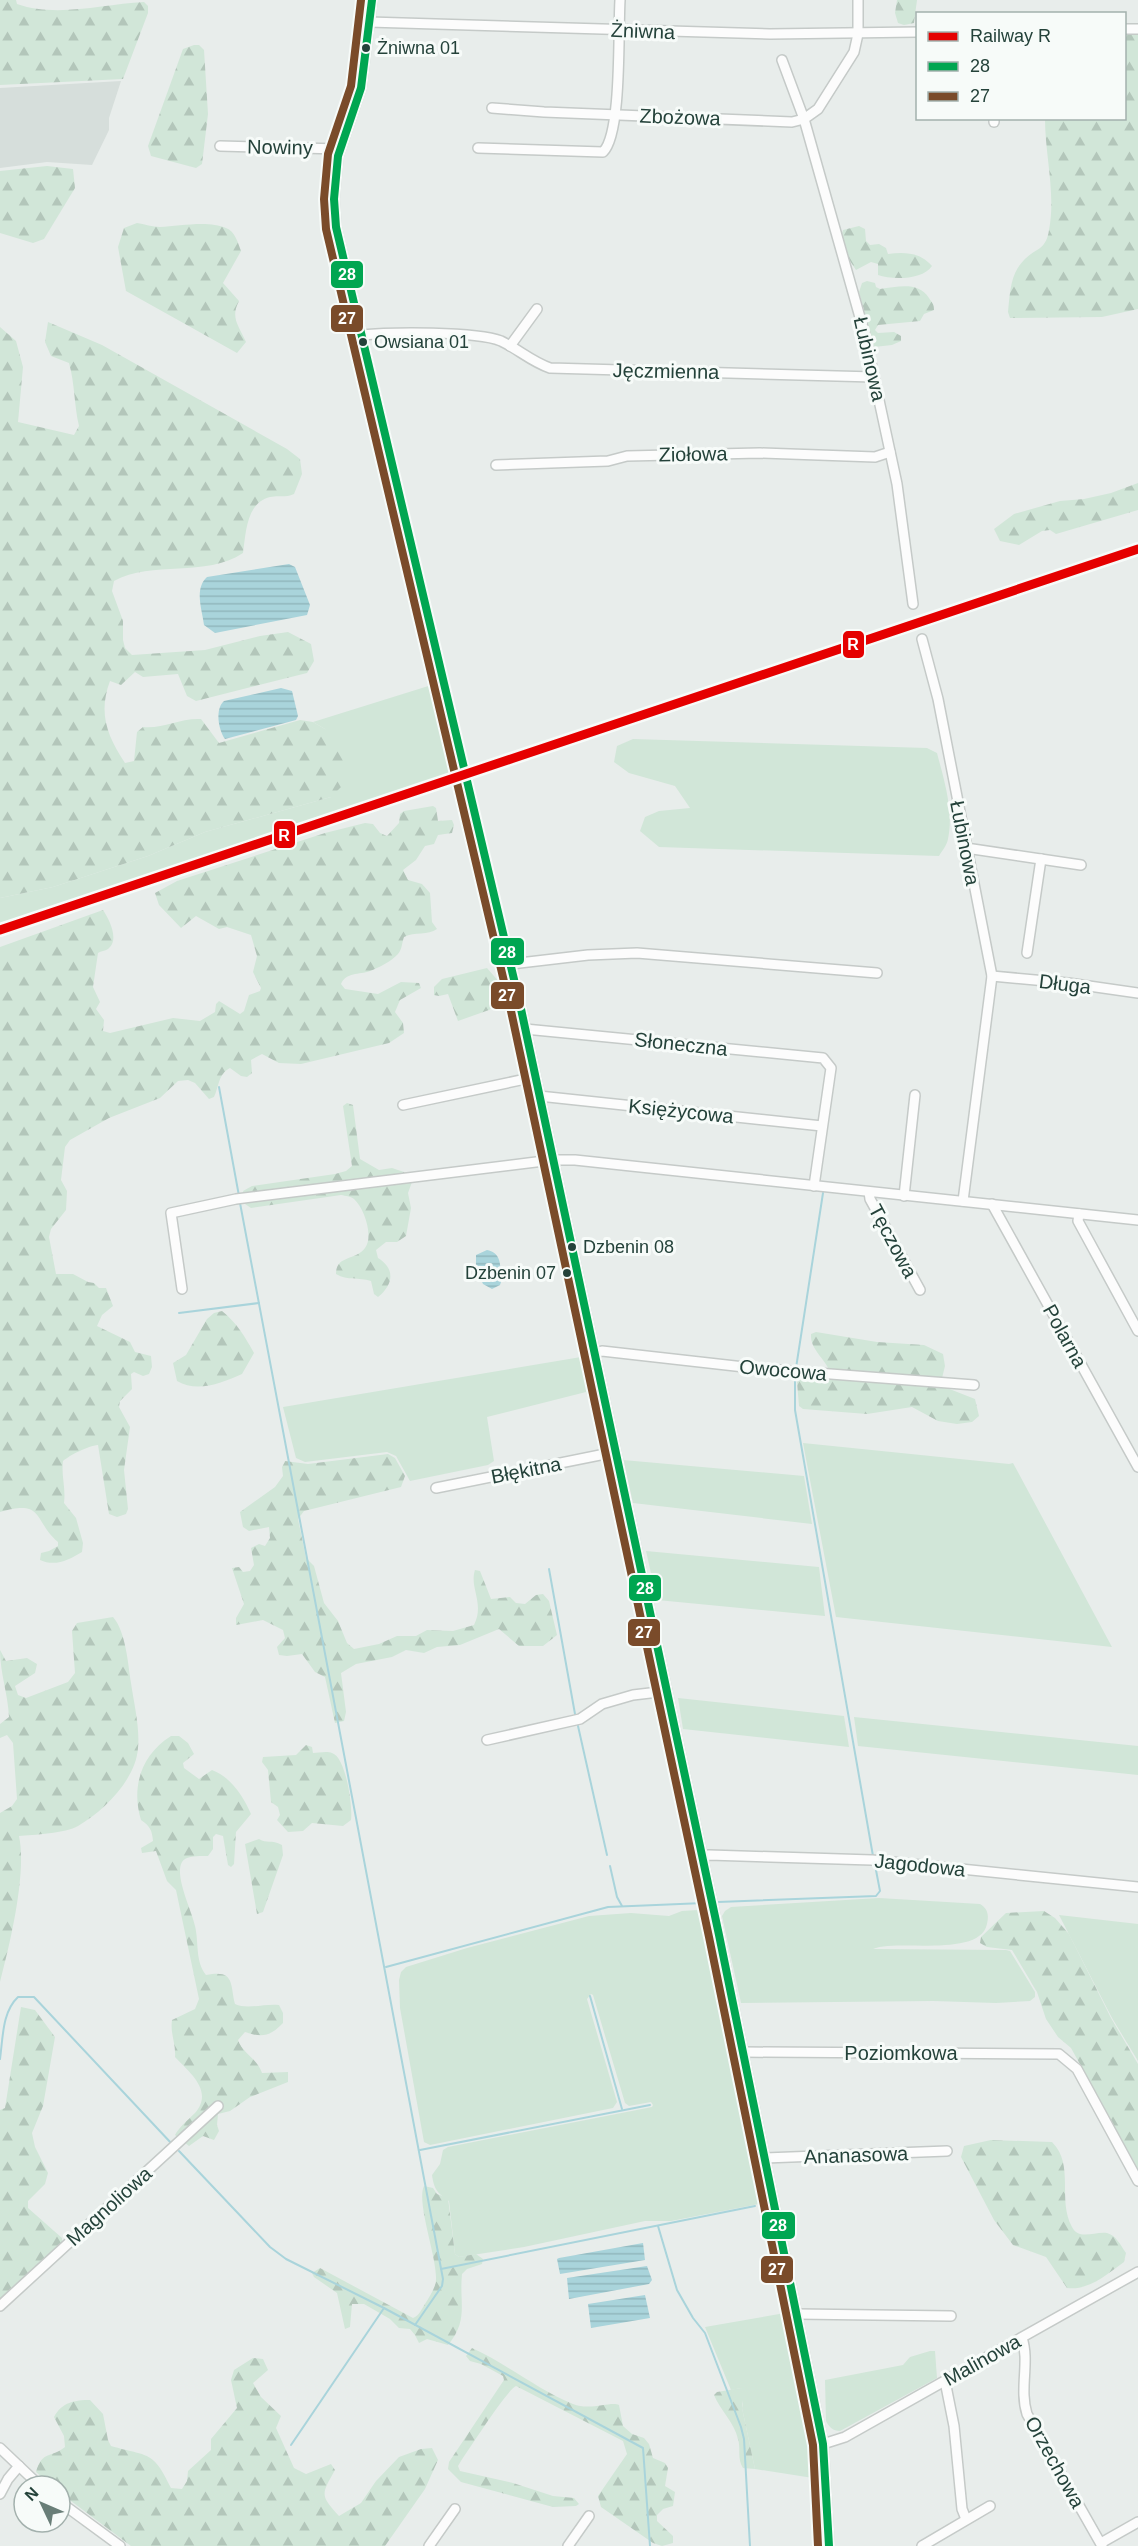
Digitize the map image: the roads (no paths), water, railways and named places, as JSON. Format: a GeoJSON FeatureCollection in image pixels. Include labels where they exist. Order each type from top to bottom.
{"type":"FeatureCollection","features":[{"type":"Feature","properties":{"kind":"street"},"geometry":{"type":"LineString","coordinates":[[372,0],[361,88],[339,149],[334,214],[464,775],[510,959],[667,1691],[824,2444],[829,2546]]}},
{"type":"Feature","properties":{"kind":"street"},"geometry":{"type":"LineString","coordinates":[[478,148],[603,152],[609,146],[616,114],[620,0]]}},
{"type":"Feature","properties":{"kind":"street"},"geometry":{"type":"LineString","coordinates":[[782,60],[804,119],[818,109],[854,52],[858,34],[858,0]]}},
{"type":"Feature","properties":{"kind":"street","name":"Żniwna"},"geometry":{"type":"LineString","coordinates":[[369,22],[618,30],[858,34],[916,32]]}},
{"type":"Feature","properties":{"kind":"street","name":"Zbożowa"},"geometry":{"type":"LineString","coordinates":[[492,108],[792,122],[804,119]]}},
{"type":"Feature","properties":{"kind":"street","name":"Łubinowa"},"geometry":{"type":"LineString","coordinates":[[804,119],[849,275],[874,377],[897,484],[913,604]]}},
{"type":"Feature","properties":{"kind":"street","name":"Nowiny"},"geometry":{"type":"LineString","coordinates":[[220,146],[339,149]]}},
{"type":"Feature","properties":{"kind":"street"},"geometry":{"type":"LineString","coordinates":[[510,346],[537,309]]}},
{"type":"Feature","properties":{"kind":"street","name":"Jęczmienna"},"geometry":{"type":"LineString","coordinates":[[361,335],[458,334],[499,340],[536,363],[550,368],[874,377]]}},
{"type":"Feature","properties":{"kind":"street","name":"Ziołowa"},"geometry":{"type":"LineString","coordinates":[[496,465],[608,461],[627,456],[760,453],[875,457],[890,452]]}},
{"type":"Feature","properties":{"kind":"street","name":"Łubinowa"},"geometry":{"type":"LineString","coordinates":[[922,639],[938,699],[992,976],[963,1201]]}},
{"type":"Feature","properties":{"kind":"street"},"geometry":{"type":"LineString","coordinates":[[966,848],[1081,865]]}},
{"type":"Feature","properties":{"kind":"street"},"geometry":{"type":"LineString","coordinates":[[1027,953],[1041,859]]}},
{"type":"Feature","properties":{"kind":"street"},"geometry":{"type":"LineString","coordinates":[[510,959],[637,953],[877,973]]}},
{"type":"Feature","properties":{"kind":"street","name":"Długa"},"geometry":{"type":"LineString","coordinates":[[992,976],[1068,983],[1138,993]]}},
{"type":"Feature","properties":{"kind":"street","name":"Słoneczna"},"geometry":{"type":"LineString","coordinates":[[525,1029],[823,1058],[831,1068],[822,1126]]}},
{"type":"Feature","properties":{"kind":"street"},"geometry":{"type":"LineString","coordinates":[[403,1105],[535,1077]]}},
{"type":"Feature","properties":{"kind":"street"},"geometry":{"type":"LineString","coordinates":[[904,1196],[915,1095]]}},
{"type":"Feature","properties":{"kind":"street","name":"Księżycowa"},"geometry":{"type":"LineString","coordinates":[[539,1096],[822,1126]]}},
{"type":"Feature","properties":{"kind":"street"},"geometry":{"type":"LineString","coordinates":[[814,1186],[822,1126]]}},
{"type":"Feature","properties":{"kind":"street"},"geometry":{"type":"LineString","coordinates":[[182,1289],[171,1213],[236,1199],[552,1160],[575,1160],[1138,1220]]}},
{"type":"Feature","properties":{"kind":"street","name":"Tęczowa"},"geometry":{"type":"LineString","coordinates":[[869,1192],[870,1199],[920,1290]]}},
{"type":"Feature","properties":{"kind":"street","name":"Polarna"},"geometry":{"type":"LineString","coordinates":[[992,1204],[1138,1467]]}},
{"type":"Feature","properties":{"kind":"street"},"geometry":{"type":"LineString","coordinates":[[1079,1214],[1078,1221],[1138,1330]]}},
{"type":"Feature","properties":{"kind":"street","name":"Owocowa"},"geometry":{"type":"LineString","coordinates":[[594,1353],[602,1351],[753,1368],[974,1385]]}},
{"type":"Feature","properties":{"kind":"street","name":"Błękitna"},"geometry":{"type":"LineString","coordinates":[[436,1488],[615,1452]]}},
{"type":"Feature","properties":{"kind":"street"},"geometry":{"type":"LineString","coordinates":[[487,1740],[580,1719],[602,1704],[633,1695],[667,1691]]}},
{"type":"Feature","properties":{"kind":"street","name":"Jagodowa"},"geometry":{"type":"LineString","coordinates":[[702,1856],[872,1860],[1138,1887]]}},
{"type":"Feature","properties":{"kind":"street","name":"Poziomkowa"},"geometry":{"type":"LineString","coordinates":[[743,2052],[1059,2054],[1077,2069],[1138,2181]]}},
{"type":"Feature","properties":{"kind":"street","name":"Magnoliowa"},"geometry":{"type":"LineString","coordinates":[[0,2306],[218,2106]]}},
{"type":"Feature","properties":{"kind":"street","name":"Ananasowa"},"geometry":{"type":"LineString","coordinates":[[765,2158],[947,2151]]}},
{"type":"Feature","properties":{"kind":"street","name":"Malinowa"},"geometry":{"type":"LineString","coordinates":[[824,2444],[844,2437],[1138,2272]]}},
{"type":"Feature","properties":{"kind":"street"},"geometry":{"type":"LineString","coordinates":[[797,2314],[951,2316]]}},
{"type":"Feature","properties":{"kind":"street","name":"Orzechowa"},"geometry":{"type":"LineString","coordinates":[[1022,2338],[1025,2347],[1023,2394],[1028,2414],[1102,2544]]}},
{"type":"Feature","properties":{"kind":"street"},"geometry":{"type":"LineString","coordinates":[[945,2381],[954,2426],[962,2509],[966,2519]]}},
{"type":"Feature","properties":{"kind":"street"},"geometry":{"type":"LineString","coordinates":[[0,2448],[27,2474]]}},
{"type":"Feature","properties":{"kind":"street"},"geometry":{"type":"LineString","coordinates":[[0,2494],[8,2479],[19,2466]]}},
{"type":"Feature","properties":{"kind":"street"},"geometry":{"type":"LineString","coordinates":[[922,2546],[990,2506]]}},
{"type":"Feature","properties":{"kind":"street"},"geometry":{"type":"LineString","coordinates":[[429,2546],[455,2510]]}},
{"type":"Feature","properties":{"kind":"street"},"geometry":{"type":"LineString","coordinates":[[72,2511],[120,2546]]}},
{"type":"Feature","properties":{"kind":"street"},"geometry":{"type":"LineString","coordinates":[[568,2546],[589,2516]]}},
{"type":"Feature","properties":{"kind":"street"},"geometry":{"type":"LineString","coordinates":[[1102,2544],[1138,2522]]}},
{"type":"Feature","properties":{"kind":"water"},"geometry":{"type":"Polygon","coordinates":[[[289,564],[295,567],[310,605],[307,615],[215,633],[204,625],[200,593],[207,577],[289,564]]]}},
{"type":"Feature","properties":{"kind":"water"},"geometry":{"type":"Polygon","coordinates":[[[281,688],[292,691],[298,716],[296,720],[225,739],[218,719],[219,709],[224,701],[281,688]]]}},
{"type":"Feature","properties":{"kind":"water"},"geometry":{"type":"Polygon","coordinates":[[[487,1250],[496,1254],[500,1267],[500,1285],[492,1289],[483,1284],[476,1268],[476,1255],[487,1250]]]}},
{"type":"Feature","properties":{"kind":"water"},"geometry":{"type":"Polygon","coordinates":[[[643,2243],[645,2260],[560,2274],[557,2259],[559,2258],[643,2243]]]}},
{"type":"Feature","properties":{"kind":"water"},"geometry":{"type":"Polygon","coordinates":[[[647,2266],[652,2280],[649,2284],[569,2299],[567,2278],[647,2266]]]}},
{"type":"Feature","properties":{"kind":"water"},"geometry":{"type":"Polygon","coordinates":[[[645,2295],[650,2318],[591,2328],[588,2304],[645,2295]]]}},
{"type":"Feature","properties":{"kind":"waterway"},"geometry":{"type":"LineString","coordinates":[[219,1087],[239,1196]]}},
{"type":"Feature","properties":{"kind":"waterway"},"geometry":{"type":"LineString","coordinates":[[796,1368],[823,1193]]}},
{"type":"Feature","properties":{"kind":"waterway"},"geometry":{"type":"LineString","coordinates":[[240,1203],[443,2279],[442,2286],[415,2325]]}},
{"type":"Feature","properties":{"kind":"waterway"},"geometry":{"type":"LineString","coordinates":[[179,1313],[259,1303]]}},
{"type":"Feature","properties":{"kind":"waterway"},"geometry":{"type":"LineString","coordinates":[[795,1374],[795,1410],[873,1856]]}},
{"type":"Feature","properties":{"kind":"waterway"},"geometry":{"type":"LineString","coordinates":[[549,1569],[575,1714]]}},
{"type":"Feature","properties":{"kind":"waterway"},"geometry":{"type":"LineString","coordinates":[[578,1726],[607,1855]]}},
{"type":"Feature","properties":{"kind":"waterway"},"geometry":{"type":"LineString","coordinates":[[718,1902],[876,1896],[880,1891],[875,1865]]}},
{"type":"Feature","properties":{"kind":"waterway"},"geometry":{"type":"LineString","coordinates":[[610,1866],[617,1897],[622,1906]]}},
{"type":"Feature","properties":{"kind":"waterway"},"geometry":{"type":"LineString","coordinates":[[386,1967],[608,1907],[704,1903]]}},
{"type":"Feature","properties":{"kind":"waterway"},"geometry":{"type":"LineString","coordinates":[[590,1996],[622,2109]]}},
{"type":"Feature","properties":{"kind":"waterway"},"geometry":{"type":"LineString","coordinates":[[0,2059],[4,2026],[9,2010],[18,1997],[34,1997],[172,2144]]}},
{"type":"Feature","properties":{"kind":"waterway"},"geometry":{"type":"LineString","coordinates":[[420,2150],[650,2105]]}},
{"type":"Feature","properties":{"kind":"waterway"},"geometry":{"type":"LineString","coordinates":[[179,2151],[270,2247],[286,2259],[384,2308],[643,2448],[650,2546]]}},
{"type":"Feature","properties":{"kind":"waterway"},"geometry":{"type":"LineString","coordinates":[[441,2269],[755,2206]]}},
{"type":"Feature","properties":{"kind":"waterway"},"geometry":{"type":"LineString","coordinates":[[658,2226],[677,2290],[693,2318],[705,2333],[741,2427],[744,2439],[750,2546]]}},
{"type":"Feature","properties":{"kind":"waterway"},"geometry":{"type":"LineString","coordinates":[[291,2445],[384,2308]]}},
{"type":"Feature","properties":{"kind":"rail line","name":"R"},"geometry":{"type":"LineString","coordinates":[[0,930],[1138,549]]}},
{"type":"Feature","properties":{"kind":"place","name":"Żniwna 01"},"geometry":{"type":"Point","coordinates":[366,48]}},
{"type":"Feature","properties":{"kind":"place","name":"Owsiana 01"},"geometry":{"type":"Point","coordinates":[363,342]}},
{"type":"Feature","properties":{"kind":"place","name":"Dzbenin 08"},"geometry":{"type":"Point","coordinates":[572,1247]}},
{"type":"Feature","properties":{"kind":"place","name":"Dzbenin 07"},"geometry":{"type":"Point","coordinates":[567,1273]}}]}
